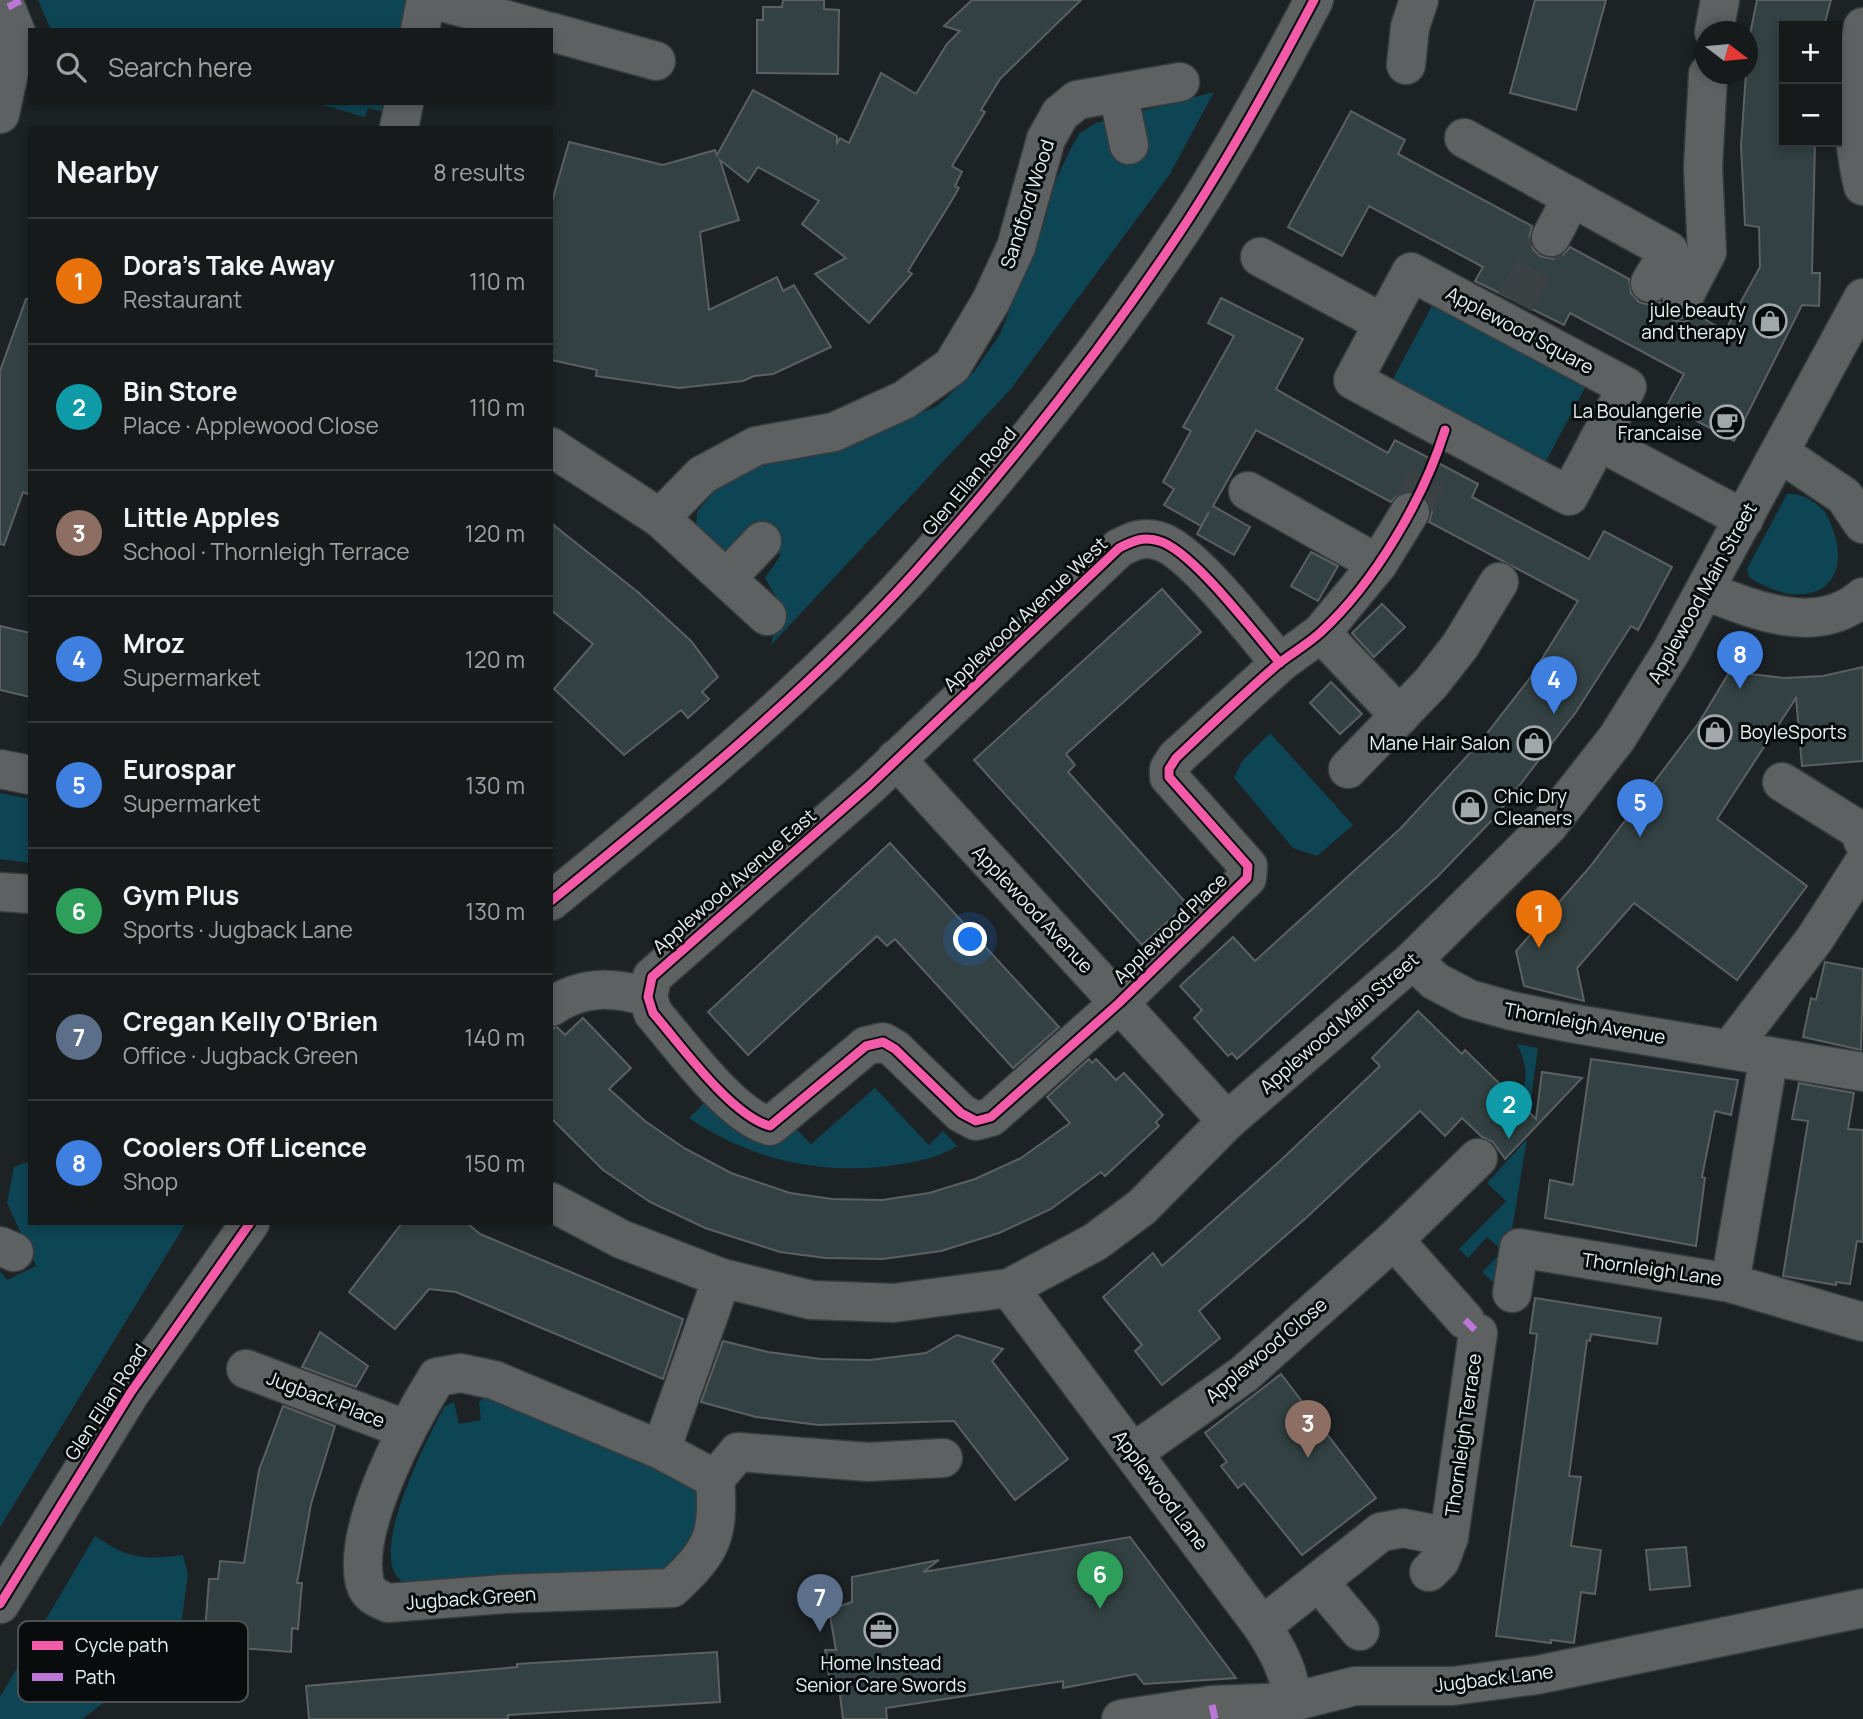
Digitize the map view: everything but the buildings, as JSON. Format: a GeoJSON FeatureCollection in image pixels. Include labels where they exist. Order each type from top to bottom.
{"type":"FeatureCollection","features":[{"type":"Feature","properties":{"kind":"street"},"geometry":{"type":"LineString","coordinates":[[0,114],[17,35],[3,0]]}},
{"type":"Feature","properties":{"kind":"street"},"geometry":{"type":"LineString","coordinates":[[420,28],[426,0]]}},
{"type":"Feature","properties":{"kind":"street"},"geometry":{"type":"LineString","coordinates":[[435,0],[536,28]]}},
{"type":"Feature","properties":{"kind":"street","name":"Glen Ellan Road"},"geometry":{"type":"LineString","coordinates":[[553,899],[730,750],[813,674],[913,574],[1029,439],[1142,289],[1188,220],[1268,87],[1314,0]]}},
{"type":"Feature","properties":{"kind":"street"},"geometry":{"type":"LineString","coordinates":[[1406,65],[1410,27],[1419,0]]}},
{"type":"Feature","properties":{"kind":"street"},"geometry":{"type":"LineString","coordinates":[[1716,21],[1720,0]]}},
{"type":"Feature","properties":{"kind":"street"},"geometry":{"type":"LineString","coordinates":[[1863,27],[1852,96],[1858,167],[1863,186]]}},
{"type":"Feature","properties":{"kind":"street"},"geometry":{"type":"LineString","coordinates":[[553,33],[656,61]]}},
{"type":"Feature","properties":{"kind":"street","name":"Sandford Wood"},"geometry":{"type":"LineString","coordinates":[[660,518],[702,475],[756,446],[834,432],[905,400],[952,366],[991,301],[1016,247],[1046,139],[1060,114],[1077,100],[1180,82]]}},
{"type":"Feature","properties":{"kind":"street"},"geometry":{"type":"LineString","coordinates":[[1464,138],[1669,251],[1666,291],[1707,252],[1703,168],[1707,84]]}},
{"type":"Feature","properties":{"kind":"street"},"geometry":{"type":"LineString","coordinates":[[1118,93],[1129,145]]}},
{"type":"Feature","properties":{"kind":"street"},"geometry":{"type":"LineString","coordinates":[[399,126],[404,105]]}},
{"type":"Feature","properties":{"kind":"street"},"geometry":{"type":"LineString","coordinates":[[1551,237],[1572,197]]}},
{"type":"Feature","properties":{"kind":"street"},"geometry":{"type":"LineString","coordinates":[[1260,257],[1383,323]]}},
{"type":"Feature","properties":{"kind":"street","name":"Applewood Square"},"geometry":{"type":"LineString","coordinates":[[1411,272],[1510,312],[1627,387],[1569,496],[1440,445],[1353,380],[1383,323],[1411,272]]}},
{"type":"Feature","properties":{"kind":"street","name":"Applewood Main Street"},"geometry":{"type":"LineString","coordinates":[[553,1203],[621,1239],[722,1278],[811,1300],[894,1303],[1009,1288],[1095,1242],[1142,1207],[1227,1121],[1413,960],[1548,826],[1617,738],[1706,591],[1780,453],[1848,362],[1863,298]]}},
{"type":"Feature","properties":{"kind":"street"},"geometry":{"type":"LineString","coordinates":[[1598,442],[1744,519]]}},
{"type":"Feature","properties":{"kind":"street"},"geometry":{"type":"LineString","coordinates":[[553,448],[660,518],[767,616]]}},
{"type":"Feature","properties":{"kind":"street"},"geometry":{"type":"LineString","coordinates":[[1780,453],[1844,496],[1863,524]]}},
{"type":"Feature","properties":{"kind":"street"},"geometry":{"type":"LineString","coordinates":[[1248,491],[1378,564]]}},
{"type":"Feature","properties":{"kind":"street"},"geometry":{"type":"LineString","coordinates":[[1280,663],[1321,632],[1378,564],[1410,512]]}},
{"type":"Feature","properties":{"kind":"street","name":"Applewood Avenue West"},"geometry":{"type":"LineString","coordinates":[[896,760],[1119,548],[1137,538],[1160,541],[1184,554],[1280,663]]}},
{"type":"Feature","properties":{"kind":"street"},"geometry":{"type":"LineString","coordinates":[[727,578],[762,541]]}},
{"type":"Feature","properties":{"kind":"street"},"geometry":{"type":"LineString","coordinates":[[1348,769],[1431,683],[1460,646],[1499,582]]}},
{"type":"Feature","properties":{"kind":"street"},"geometry":{"type":"LineString","coordinates":[[1706,591],[1757,611],[1787,618],[1820,617],[1848,608],[1863,597]]}},
{"type":"Feature","properties":{"kind":"street"},"geometry":{"type":"LineString","coordinates":[[1321,632],[1400,716]]}},
{"type":"Feature","properties":{"kind":"street","name":"Applewood Place"},"geometry":{"type":"LineString","coordinates":[[1119,1003],[1247,878],[1248,866],[1169,776],[1169,769],[1175,758],[1280,663]]}},
{"type":"Feature","properties":{"kind":"street","name":"Applewood Avenue East"},"geometry":{"type":"LineString","coordinates":[[648,997],[652,977],[896,760]]}},
{"type":"Feature","properties":{"kind":"street","name":"Applewood Avenue"},"geometry":{"type":"LineString","coordinates":[[896,760],[1227,1121]]}},
{"type":"Feature","properties":{"kind":"street"},"geometry":{"type":"LineString","coordinates":[[0,768],[28,775]]}},
{"type":"Feature","properties":{"kind":"street"},"geometry":{"type":"LineString","coordinates":[[1782,782],[1859,830],[1863,842]]}},
{"type":"Feature","properties":{"kind":"street"},"geometry":{"type":"LineString","coordinates":[[1731,1048],[1814,940],[1863,864]]}},
{"type":"Feature","properties":{"kind":"street"},"geometry":{"type":"LineString","coordinates":[[0,891],[28,894]]}},
{"type":"Feature","properties":{"kind":"street","name":"Thornleigh Avenue"},"geometry":{"type":"LineString","coordinates":[[1413,960],[1435,981],[1469,999],[1570,1023],[1863,1072]]}},
{"type":"Feature","properties":{"kind":"street"},"geometry":{"type":"LineString","coordinates":[[553,1006],[582,991],[603,988],[648,997],[653,1013],[737,1109],[755,1122],[770,1126],[866,1046],[883,1042],[895,1049],[961,1112],[976,1121],[991,1117],[1119,1003]]}},
{"type":"Feature","properties":{"kind":"street","name":"Thornleigh Lane"},"geometry":{"type":"LineString","coordinates":[[1512,1293],[1518,1248],[1730,1283],[1769,1056]]}},
{"type":"Feature","properties":{"kind":"street","name":"Applewood Close"},"geometry":{"type":"LineString","coordinates":[[1133,1453],[1244,1374],[1394,1240],[1478,1158]]}},
{"type":"Feature","properties":{"kind":"street","name":"Glen Ellan Road"},"geometry":{"type":"LineString","coordinates":[[0,1604],[131,1392],[249,1225]]}},
{"type":"Feature","properties":{"kind":"street","name":"Thornleigh Terrace"},"geometry":{"type":"LineString","coordinates":[[1394,1240],[1472,1326],[1449,1537],[1440,1562],[1429,1572]]}},
{"type":"Feature","properties":{"kind":"street"},"geometry":{"type":"LineString","coordinates":[[661,1450],[722,1278]]}},
{"type":"Feature","properties":{"kind":"street"},"geometry":{"type":"LineString","coordinates":[[1730,1283],[1863,1322]]}},
{"type":"Feature","properties":{"kind":"street","name":"Applewood Lane"},"geometry":{"type":"LineString","coordinates":[[1009,1288],[1262,1626],[1275,1647],[1292,1686],[1292,1702]]}},
{"type":"Feature","properties":{"kind":"street","name":"Jugback Place"},"geometry":{"type":"LineString","coordinates":[[246,1369],[405,1429]]}},
{"type":"Feature","properties":{"kind":"street","name":"Jugback Green"},"geometry":{"type":"LineString","coordinates":[[461,1373],[494,1380],[661,1450],[715,1479],[718,1517],[702,1560],[672,1588],[504,1594],[388,1603],[372,1596],[365,1583],[364,1563],[380,1490],[405,1429],[437,1377],[461,1373]]}},
{"type":"Feature","properties":{"kind":"street"},"geometry":{"type":"LineString","coordinates":[[715,1479],[738,1452],[868,1462],[943,1458]]}},
{"type":"Feature","properties":{"kind":"street","name":"Thornleigh Terrace"},"geometry":{"type":"LineString","coordinates":[[1262,1626],[1381,1532],[1402,1528],[1449,1537]]}},
{"type":"Feature","properties":{"kind":"street"},"geometry":{"type":"LineString","coordinates":[[1319,1582],[1360,1631]]}},
{"type":"Feature","properties":{"kind":"street","name":"Jugback Lane"},"geometry":{"type":"LineString","coordinates":[[1121,1719],[1212,1705],[1292,1702],[1355,1686],[1453,1686],[1537,1675],[1863,1608]]}},
{"type":"Feature","properties":{"kind":"shaded area"},"geometry":{"type":"Polygon","coordinates":[[[38,0],[406,0],[400,28],[50,28],[38,0]]]}},
{"type":"Feature","properties":{"kind":"shaded area"},"geometry":{"type":"Polygon","coordinates":[[[1214,92],[1170,174],[1010,390],[771,645],[780,604],[765,578],[781,555],[758,535],[740,549],[721,551],[696,527],[697,512],[718,486],[763,462],[867,435],[937,406],[974,372],[1000,334],[1044,224],[1055,182],[1079,134],[1096,123],[1214,92]]]}},
{"type":"Feature","properties":{"kind":"shaded area"},"geometry":{"type":"Polygon","coordinates":[[[322,105],[385,105],[383,112],[368,108],[365,117],[322,105]]]}},
{"type":"Feature","properties":{"kind":"shaded area"},"geometry":{"type":"Polygon","coordinates":[[[1433,304],[1586,386],[1545,463],[1392,381],[1433,304]]]}},
{"type":"Feature","properties":{"kind":"shaded area"},"geometry":{"type":"Polygon","coordinates":[[[1787,494],[1803,496],[1821,508],[1835,536],[1838,557],[1834,574],[1825,586],[1811,593],[1793,594],[1772,589],[1749,577],[1747,569],[1787,494]]]}},
{"type":"Feature","properties":{"kind":"shaded area"},"geometry":{"type":"Polygon","coordinates":[[[1270,733],[1353,825],[1317,856],[1293,848],[1234,778],[1242,761],[1270,733]]]}},
{"type":"Feature","properties":{"kind":"shaded area"},"geometry":{"type":"Polygon","coordinates":[[[0,793],[28,799],[28,863],[0,859],[0,793]]]}},
{"type":"Feature","properties":{"kind":"shaded area"},"geometry":{"type":"Polygon","coordinates":[[[1517,1044],[1538,1048],[1527,1127],[1516,1102],[1526,1074],[1517,1044]]]}},
{"type":"Feature","properties":{"kind":"shaded area"},"geometry":{"type":"Polygon","coordinates":[[[875,1088],[929,1145],[943,1131],[957,1146],[927,1159],[895,1165],[867,1168],[814,1166],[762,1154],[737,1145],[689,1118],[707,1100],[732,1128],[747,1139],[764,1142],[795,1128],[811,1144],[875,1088]]]}},
{"type":"Feature","properties":{"kind":"shaded area"},"geometry":{"type":"Polygon","coordinates":[[[1527,1139],[1502,1291],[1482,1272],[1503,1251],[1487,1237],[1468,1258],[1459,1249],[1506,1201],[1487,1183],[1527,1139]]]}},
{"type":"Feature","properties":{"kind":"shaded area"},"geometry":{"type":"Polygon","coordinates":[[[28,1162],[28,1225],[185,1225],[0,1527],[0,1271],[7,1280],[36,1266],[7,1203],[14,1167],[28,1162]]]}},
{"type":"Feature","properties":{"kind":"shaded area"},"geometry":{"type":"Polygon","coordinates":[[[485,1395],[699,1487],[709,1520],[674,1567],[420,1587],[403,1582],[396,1575],[391,1559],[392,1539],[405,1491],[426,1442],[444,1407],[454,1402],[459,1424],[481,1420],[479,1403],[485,1395]]]}},
{"type":"Feature","properties":{"kind":"shaded area"},"geometry":{"type":"Polygon","coordinates":[[[95,1536],[137,1556],[183,1555],[188,1574],[182,1621],[45,1621],[95,1536]]]}},
{"type":"Feature","properties":{"kind":"shaded area"},"geometry":{"type":"Polygon","coordinates":[[[18,1666],[18,1702],[105,1702],[82,1719],[0,1719],[0,1697],[18,1666]]]}},
{"type":"Feature","properties":{"kind":"tunnel"},"geometry":{"type":"LineString","coordinates":[[1515,302],[1551,237]]}},
{"type":"Feature","properties":{"kind":"tunnel"},"geometry":{"type":"LineString","coordinates":[[1410,512],[1435,461]]}},
{"type":"Feature","properties":{"kind":"marked path"},"geometry":{"type":"LineString","coordinates":[[8,7],[22,0]]}},
{"type":"Feature","properties":{"kind":"marked path"},"geometry":{"type":"LineString","coordinates":[[1465,1320],[1478,1333]]}},
{"type":"Feature","properties":{"kind":"marked path"},"geometry":{"type":"LineString","coordinates":[[1212,1705],[1215,1719]]}},
{"type":"Feature","properties":{"kind":"cycle path"},"geometry":{"type":"LineString","coordinates":[[553,899],[693,784],[830,660],[915,572],[987,488],[1057,402],[1186,223],[1253,113],[1314,0]]}},
{"type":"Feature","properties":{"kind":"cycle path"},"geometry":{"type":"LineString","coordinates":[[1280,663],[1269,650],[1239,614],[1223,594],[1173,548],[1148,539],[1134,541],[1119,548],[869,786],[652,977],[648,997],[653,1013],[723,1094],[755,1120],[770,1126],[866,1046],[883,1042],[895,1049],[961,1113],[976,1121],[991,1117],[1119,1003],[1247,878],[1248,866],[1169,777],[1169,769],[1176,758],[1252,687],[1321,632],[1360,589],[1378,565],[1410,511],[1436,457],[1445,430]]}},
{"type":"Feature","properties":{"kind":"cycle path"},"geometry":{"type":"LineString","coordinates":[[0,1604],[131,1392],[249,1225]]}},
{"type":"Feature","properties":{"kind":"place","name":"jule beauty and therapy"},"geometry":{"type":"Point","coordinates":[1770,321]}},
{"type":"Feature","properties":{"kind":"place","name":"La Boulangerie Francaise"},"geometry":{"type":"Point","coordinates":[1727,422]}},
{"type":"Feature","properties":{"kind":"place","name":"Coolers Off Licence"},"geometry":{"type":"Point","coordinates":[1740,689]}},
{"type":"Feature","properties":{"kind":"place","name":"Mroz"},"geometry":{"type":"Point","coordinates":[1554,714]}},
{"type":"Feature","properties":{"kind":"place","name":"BoyleSports"},"geometry":{"type":"Point","coordinates":[1715,732]}},
{"type":"Feature","properties":{"kind":"place","name":"Mane Hair Salon"},"geometry":{"type":"Point","coordinates":[1534,743]}},
{"type":"Feature","properties":{"kind":"place","name":"Chic Dry Cleaners"},"geometry":{"type":"Point","coordinates":[1470,807]}},
{"type":"Feature","properties":{"kind":"place","name":"Eurospar"},"geometry":{"type":"Point","coordinates":[1640,837]}},
{"type":"Feature","properties":{"kind":"place","name":"Dora's Take Away"},"geometry":{"type":"Point","coordinates":[1539,948]}},
{"type":"Feature","properties":{"kind":"place","name":"Bin Store"},"geometry":{"type":"Point","coordinates":[1509,1139]}},
{"type":"Feature","properties":{"kind":"place","name":"Little Apples"},"geometry":{"type":"Point","coordinates":[1308,1458]}},
{"type":"Feature","properties":{"kind":"place","name":"Gym Plus"},"geometry":{"type":"Point","coordinates":[1100,1609]}},
{"type":"Feature","properties":{"kind":"place","name":"Home Instead Senior Care Swords"},"geometry":{"type":"Point","coordinates":[881,1630]}},
{"type":"Feature","properties":{"kind":"place","name":"Cregan Kelly O'Brien"},"geometry":{"type":"Point","coordinates":[820,1632]}}]}
